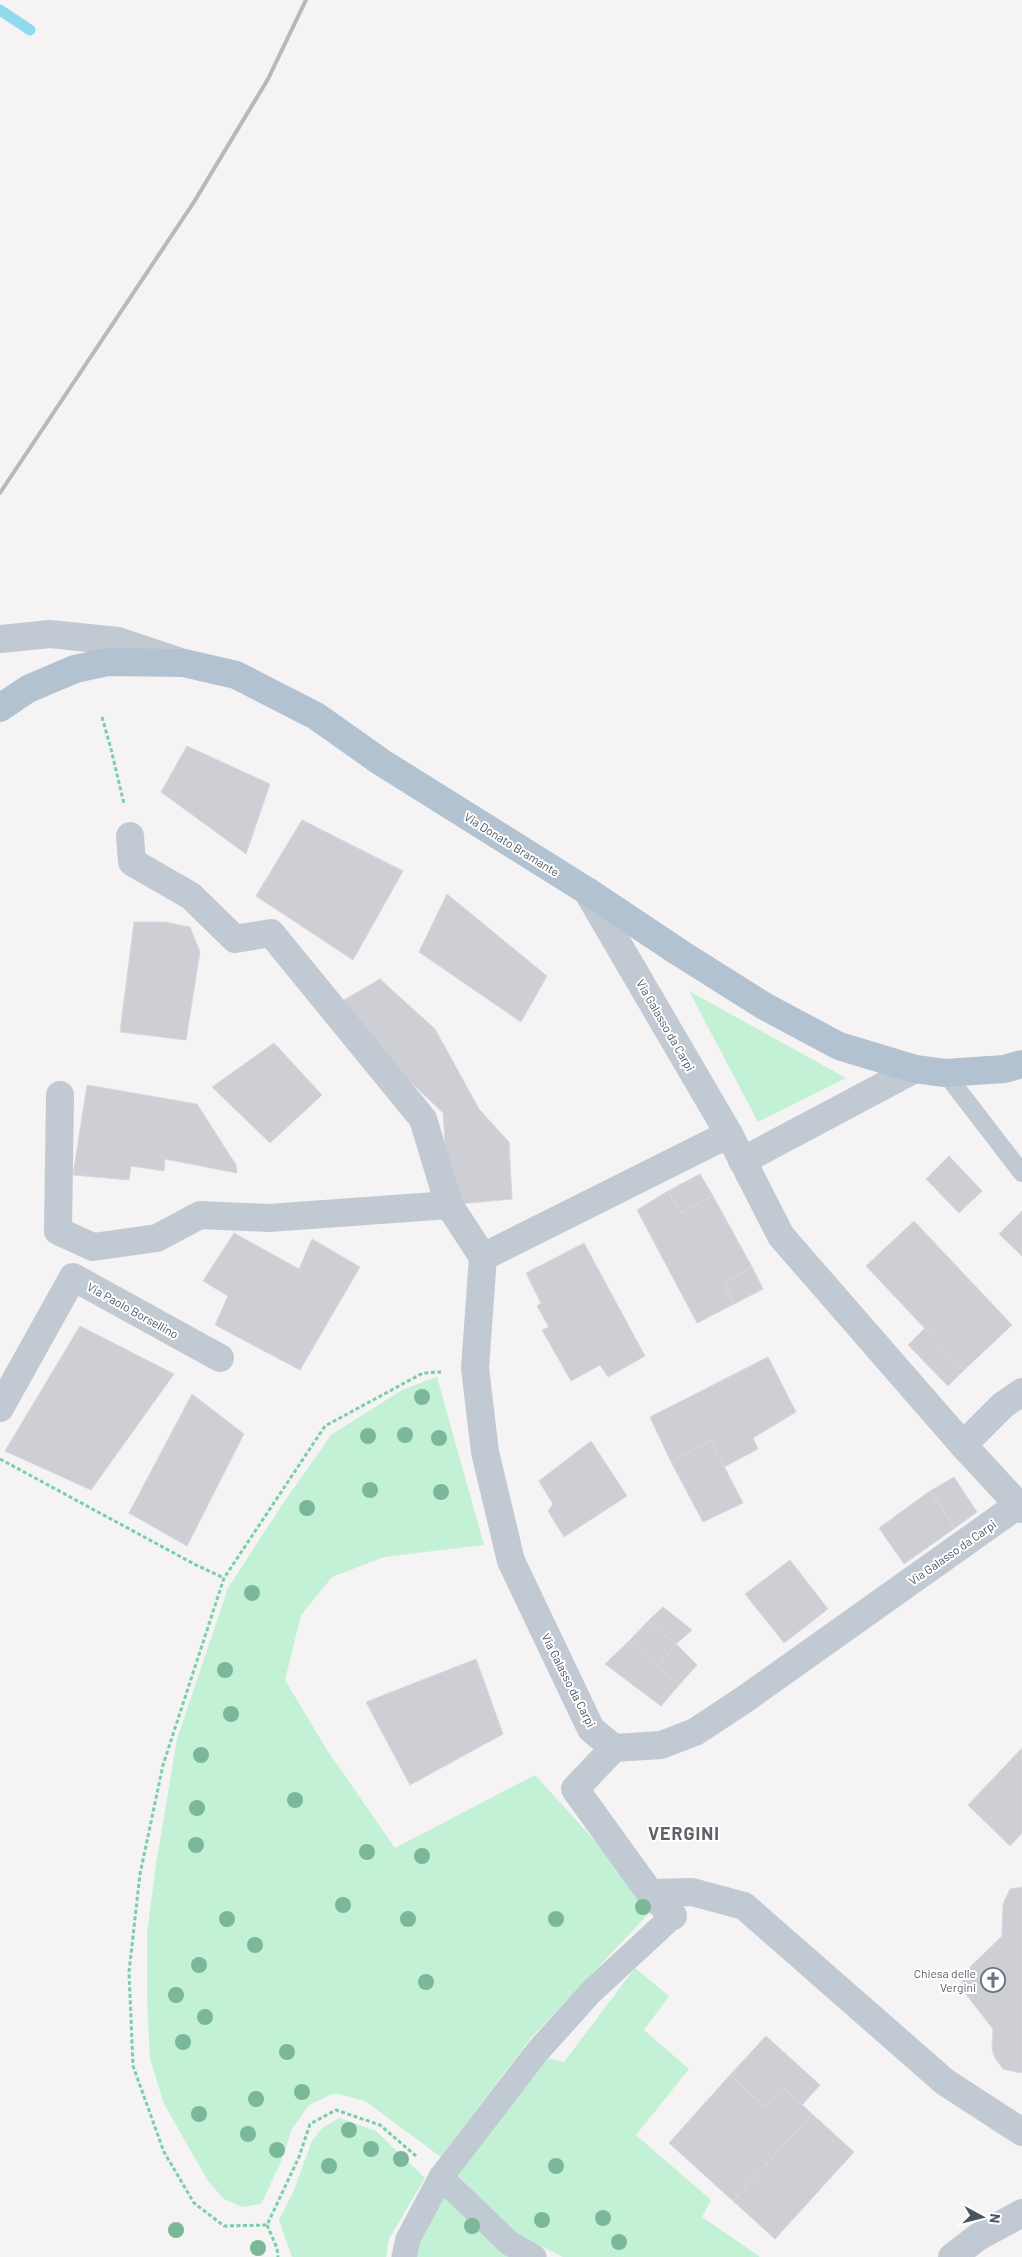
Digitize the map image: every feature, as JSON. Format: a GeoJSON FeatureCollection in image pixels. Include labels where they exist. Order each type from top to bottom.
{"type":"FeatureCollection","features":[{"type":"Feature","properties":{"kind":"main road","name":"Via Donato Bramante"},"geometry":{"type":"LineString","coordinates":[[0,708],[28,689],[74,669],[108,662],[184,663],[236,675],[316,716],[381,762],[587,891],[764,1006],[839,1046],[915,1069],[945,1073],[1004,1069],[1022,1064]]}},
{"type":"Feature","properties":{"kind":"street"},"geometry":{"type":"LineString","coordinates":[[0,639],[50,634],[118,641],[184,663]]}},
{"type":"Feature","properties":{"kind":"street"},"geometry":{"type":"LineString","coordinates":[[130,836],[132,862],[191,896],[235,939],[271,933],[423,1119],[449,1205],[483,1257],[729,1134]]}},
{"type":"Feature","properties":{"kind":"street","name":"Via Galasso da Carpi"},"geometry":{"type":"LineString","coordinates":[[483,1257],[475,1368],[485,1452],[511,1561],[591,1728],[614,1748],[661,1745],[695,1732],[754,1693],[1020,1507],[963,1445],[781,1236],[729,1134],[587,891]]}},
{"type":"Feature","properties":{"kind":"street"},"geometry":{"type":"LineString","coordinates":[[742,1161],[915,1069]]}},
{"type":"Feature","properties":{"kind":"street"},"geometry":{"type":"LineString","coordinates":[[60,1095],[58,1231],[93,1246],[157,1238],[200,1215],[269,1218],[449,1205]]}},
{"type":"Feature","properties":{"kind":"street","name":"Via Paolo Borsellino"},"geometry":{"type":"LineString","coordinates":[[0,1408],[73,1277],[220,1358]]}},
{"type":"Feature","properties":{"kind":"street"},"geometry":{"type":"LineString","coordinates":[[963,1445],[1003,1405],[1022,1392]]}},
{"type":"Feature","properties":{"kind":"street"},"geometry":{"type":"LineString","coordinates":[[404,2257],[408,2239],[441,2177],[543,2045],[591,1992],[673,1916],[650,1894],[575,1789],[614,1748]]}},
{"type":"Feature","properties":{"kind":"street"},"geometry":{"type":"LineString","coordinates":[[650,1894],[692,1892],[744,1906],[945,2082],[1022,2132]]}},
{"type":"Feature","properties":{"kind":"street"},"geometry":{"type":"LineString","coordinates":[[441,2177],[509,2243],[534,2257]]}},
{"type":"Feature","properties":{"kind":"street"},"geometry":{"type":"LineString","coordinates":[[952,2257],[978,2237],[1022,2213]]}},
{"type":"Feature","properties":{"kind":"lane"},"geometry":{"type":"LineString","coordinates":[[945,1073],[1022,1173]]}},
{"type":"Feature","properties":{"kind":"path"},"geometry":{"type":"LineString","coordinates":[[102,717],[120,785],[130,836]]}},
{"type":"Feature","properties":{"kind":"path"},"geometry":{"type":"LineString","coordinates":[[267,2225],[224,2226],[194,2203],[164,2152],[133,2066],[129,1972],[140,1874],[162,1765],[224,1578],[324,1426],[423,1373],[475,1368]]}},
{"type":"Feature","properties":{"kind":"path"},"geometry":{"type":"LineString","coordinates":[[0,1459],[196,1566],[224,1578]]}},
{"type":"Feature","properties":{"kind":"path"},"geometry":{"type":"LineString","coordinates":[[278,2257],[277,2248],[267,2225],[299,2157],[310,2124],[336,2110],[380,2125],[441,2177]]}},
{"type":"Feature","properties":{"kind":"green space"},"geometry":{"type":"Polygon","coordinates":[[[689,991],[846,1078],[758,1122],[689,991]]]}},
{"type":"Feature","properties":{"kind":"green space"},"geometry":{"type":"Polygon","coordinates":[[[437,1377],[484,1545],[384,1557],[332,1577],[301,1615],[285,1680],[327,1750],[395,1848],[535,1775],[655,1907],[530,2039],[441,2157],[365,2101],[334,2093],[309,2105],[292,2129],[280,2164],[261,2204],[242,2207],[224,2199],[208,2181],[164,2104],[150,2059],[147,1934],[156,1864],[177,1739],[228,1588],[284,1502],[331,1435],[402,1390],[437,1377]]]}},
{"type":"Feature","properties":{"kind":"green space"},"geometry":{"type":"Polygon","coordinates":[[[635,1968],[669,1996],[644,2030],[689,2069],[636,2135],[711,2200],[702,2217],[760,2257],[563,2257],[514,2233],[458,2175],[543,2057],[564,2062],[635,1968]]]}},
{"type":"Feature","properties":{"kind":"green space"},"geometry":{"type":"Polygon","coordinates":[[[339,2118],[376,2131],[425,2178],[389,2239],[386,2257],[292,2257],[279,2220],[294,2190],[312,2141],[322,2128],[339,2118]]]}},
{"type":"Feature","properties":{"kind":"green space"},"geometry":{"type":"Polygon","coordinates":[[[446,2187],[515,2257],[410,2257],[446,2187]]]}},
{"type":"Feature","properties":{"kind":"building"},"geometry":{"type":"Polygon","coordinates":[[[187,746],[270,784],[246,854],[161,792],[187,746]]]}},
{"type":"Feature","properties":{"kind":"building"},"geometry":{"type":"Polygon","coordinates":[[[302,820],[403,871],[353,960],[256,896],[302,820]]]}},
{"type":"Feature","properties":{"kind":"building"},"geometry":{"type":"Polygon","coordinates":[[[447,894],[547,976],[521,1022],[419,952],[447,894]]]}},
{"type":"Feature","properties":{"kind":"building"},"geometry":{"type":"Polygon","coordinates":[[[134,922],[165,922],[190,927],[200,952],[186,1040],[120,1032],[134,922]]]}},
{"type":"Feature","properties":{"kind":"building"},"geometry":{"type":"Polygon","coordinates":[[[380,979],[435,1029],[479,1109],[509,1142],[512,1199],[449,1205],[443,1113],[332,1007],[380,979]]]}},
{"type":"Feature","properties":{"kind":"building"},"geometry":{"type":"Polygon","coordinates":[[[274,1043],[322,1095],[270,1143],[212,1087],[274,1043]]]}},
{"type":"Feature","properties":{"kind":"building"},"geometry":{"type":"Polygon","coordinates":[[[87,1085],[197,1104],[236,1165],[237,1173],[165,1159],[164,1171],[131,1166],[129,1180],[73,1175],[87,1085]]]}},
{"type":"Feature","properties":{"kind":"building"},"geometry":{"type":"Polygon","coordinates":[[[949,1156],[982,1191],[959,1213],[926,1179],[949,1156]]]}},
{"type":"Feature","properties":{"kind":"building"},"geometry":{"type":"Polygon","coordinates":[[[700,1174],[713,1196],[681,1213],[668,1191],[700,1174]]]}},
{"type":"Feature","properties":{"kind":"building"},"geometry":{"type":"Polygon","coordinates":[[[668,1191],[681,1213],[713,1196],[752,1267],[724,1284],[734,1304],[697,1323],[637,1210],[668,1191]]]}},
{"type":"Feature","properties":{"kind":"building"},"geometry":{"type":"Polygon","coordinates":[[[1022,1211],[1022,1256],[999,1234],[1022,1211]]]}},
{"type":"Feature","properties":{"kind":"building"},"geometry":{"type":"Polygon","coordinates":[[[914,1221],[1012,1325],[964,1370],[866,1266],[914,1221]]]}},
{"type":"Feature","properties":{"kind":"building"},"geometry":{"type":"Polygon","coordinates":[[[234,1233],[299,1269],[312,1239],[360,1267],[300,1370],[215,1325],[228,1296],[203,1281],[234,1233]]]}},
{"type":"Feature","properties":{"kind":"building"},"geometry":{"type":"Polygon","coordinates":[[[584,1243],[645,1356],[608,1377],[600,1365],[571,1381],[542,1330],[549,1327],[537,1306],[541,1303],[526,1273],[584,1243]]]}},
{"type":"Feature","properties":{"kind":"building"},"geometry":{"type":"Polygon","coordinates":[[[752,1267],[763,1289],[734,1304],[724,1284],[752,1267]]]}},
{"type":"Feature","properties":{"kind":"building"},"geometry":{"type":"Polygon","coordinates":[[[80,1326],[174,1374],[91,1490],[5,1451],[80,1326]]]}},
{"type":"Feature","properties":{"kind":"building"},"geometry":{"type":"Polygon","coordinates":[[[925,1328],[964,1370],[948,1386],[908,1345],[925,1328]]]}},
{"type":"Feature","properties":{"kind":"building"},"geometry":{"type":"Polygon","coordinates":[[[768,1357],[796,1412],[753,1438],[758,1449],[724,1467],[711,1441],[671,1462],[650,1417],[768,1357]]]}},
{"type":"Feature","properties":{"kind":"building"},"geometry":{"type":"Polygon","coordinates":[[[192,1394],[244,1434],[187,1546],[129,1513],[192,1394]]]}},
{"type":"Feature","properties":{"kind":"building"},"geometry":{"type":"Polygon","coordinates":[[[591,1441],[627,1496],[564,1537],[548,1511],[553,1504],[539,1481],[591,1441]]]}},
{"type":"Feature","properties":{"kind":"building"},"geometry":{"type":"Polygon","coordinates":[[[711,1441],[743,1503],[703,1522],[671,1462],[711,1441]]]}},
{"type":"Feature","properties":{"kind":"building"},"geometry":{"type":"Polygon","coordinates":[[[954,1477],[977,1512],[955,1528],[930,1491],[954,1477]]]}},
{"type":"Feature","properties":{"kind":"building"},"geometry":{"type":"Polygon","coordinates":[[[930,1491],[955,1528],[904,1564],[879,1528],[930,1491]]]}},
{"type":"Feature","properties":{"kind":"building"},"geometry":{"type":"Polygon","coordinates":[[[790,1560],[828,1609],[784,1643],[745,1594],[790,1560]]]}},
{"type":"Feature","properties":{"kind":"building"},"geometry":{"type":"Polygon","coordinates":[[[663,1607],[692,1630],[676,1644],[648,1621],[663,1607]]]}},
{"type":"Feature","properties":{"kind":"building"},"geometry":{"type":"Polygon","coordinates":[[[648,1621],[676,1644],[658,1667],[629,1641],[648,1621]]]}},
{"type":"Feature","properties":{"kind":"building"},"geometry":{"type":"Polygon","coordinates":[[[629,1641],[679,1685],[661,1706],[605,1664],[629,1641]]]}},
{"type":"Feature","properties":{"kind":"building"},"geometry":{"type":"Polygon","coordinates":[[[676,1644],[697,1665],[679,1685],[658,1667],[676,1644]]]}},
{"type":"Feature","properties":{"kind":"building"},"geometry":{"type":"Polygon","coordinates":[[[476,1659],[503,1734],[410,1785],[366,1702],[476,1659]]]}},
{"type":"Feature","properties":{"kind":"building"},"geometry":{"type":"Polygon","coordinates":[[[1022,1748],[1022,1833],[1010,1846],[968,1805],[1022,1748]]]}},
{"type":"Feature","properties":{"kind":"building","name":"Chiesa delle Vergini"},"geometry":{"type":"Polygon","coordinates":[[[1022,1887],[1021,2073],[1003,2069],[995,2058],[992,2049],[993,2029],[961,1988],[965,1972],[1002,1936],[1003,1904],[1010,1889],[1022,1887]]]}},
{"type":"Feature","properties":{"kind":"building"},"geometry":{"type":"Polygon","coordinates":[[[766,2036],[820,2085],[802,2105],[783,2087],[765,2107],[730,2075],[766,2036]]]}},
{"type":"Feature","properties":{"kind":"building"},"geometry":{"type":"Polygon","coordinates":[[[730,2075],[765,2107],[783,2087],[812,2114],[733,2201],[669,2143],[730,2075]]]}},
{"type":"Feature","properties":{"kind":"building"},"geometry":{"type":"Polygon","coordinates":[[[812,2114],[854,2152],[775,2239],[733,2201],[812,2114]]]}},
{"type":"Feature","properties":{"kind":"waterway"},"geometry":{"type":"LineString","coordinates":[[0,10],[30,30]]}},
{"type":"Feature","properties":{"kind":"railway"},"geometry":{"type":"LineString","coordinates":[[0,493],[194,202],[268,79],[306,0]]}},
{"type":"Feature","properties":{"kind":"place","name":"Chiesa delle Vergini"},"geometry":{"type":"Point","coordinates":[993,1980]}},
{"type":"Feature","properties":{"kind":"district","name":"VERGINI"},"geometry":{"type":"Point","coordinates":[684,1833]}}]}
